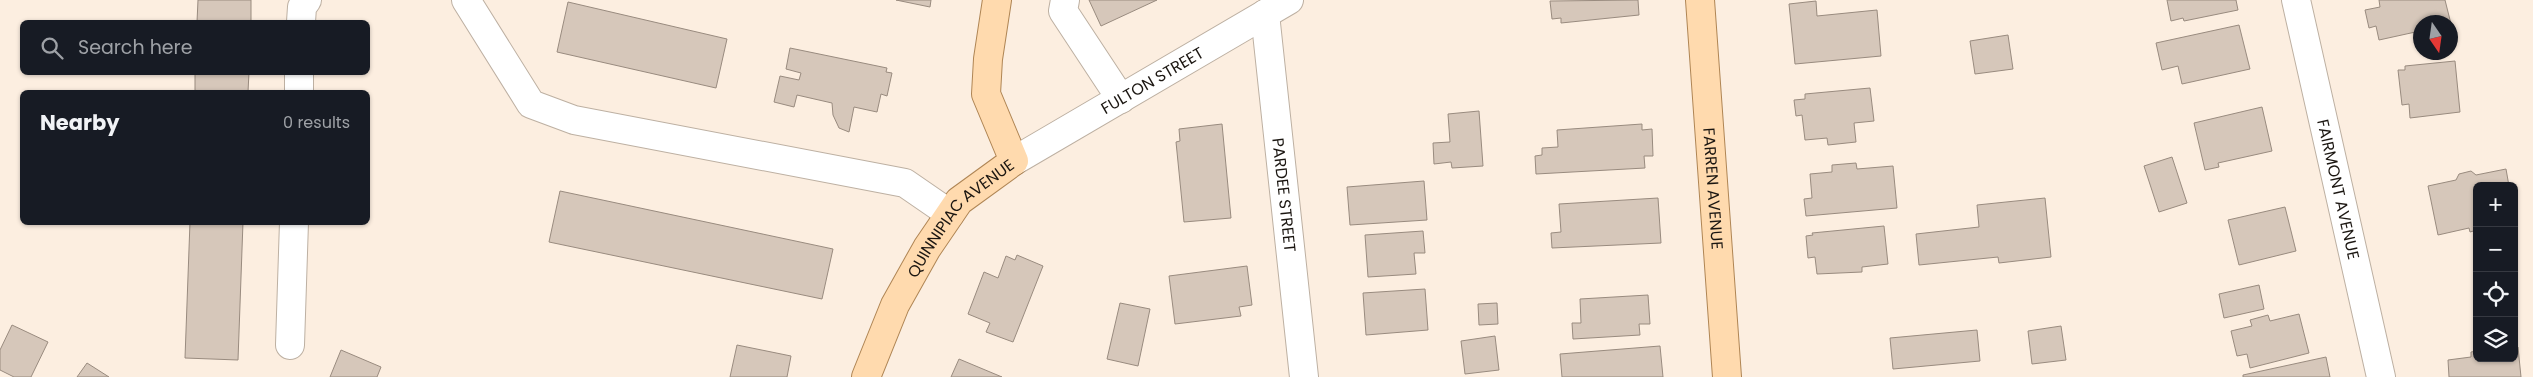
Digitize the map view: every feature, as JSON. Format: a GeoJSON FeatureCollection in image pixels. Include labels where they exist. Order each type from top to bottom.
{"type":"FeatureCollection","features":[{"type":"Feature","properties":{"kind":"main road","name":"QUINNIPIAC AVENUE"},"geometry":{"type":"LineString","coordinates":[[866,377],[895,306],[927,248],[950,214],[959,201],[1014,161],[986,94],[988,60],[997,0]]}},
{"type":"Feature","properties":{"kind":"main road","name":"FARREN AVENUE"},"geometry":{"type":"LineString","coordinates":[[1700,0],[1727,377]]}},
{"type":"Feature","properties":{"kind":"street"},"geometry":{"type":"LineString","coordinates":[[301,20],[302,7],[307,0]]}},
{"type":"Feature","properties":{"kind":"street"},"geometry":{"type":"LineString","coordinates":[[466,0],[531,104],[574,120],[906,183],[950,214]]}},
{"type":"Feature","properties":{"kind":"street"},"geometry":{"type":"LineString","coordinates":[[1065,0],[1063,11],[1121,99]]}},
{"type":"Feature","properties":{"kind":"street","name":"FULTON STREET"},"geometry":{"type":"LineString","coordinates":[[1014,161],[1289,0]]}},
{"type":"Feature","properties":{"kind":"street","name":"FAIRMONT AVENUE"},"geometry":{"type":"LineString","coordinates":[[2296,0],[2381,377]]}},
{"type":"Feature","properties":{"kind":"street","name":"PARDEE STREET"},"geometry":{"type":"LineString","coordinates":[[1265,14],[1304,377]]}},
{"type":"Feature","properties":{"kind":"street"},"geometry":{"type":"LineString","coordinates":[[299,90],[300,75]]}},
{"type":"Feature","properties":{"kind":"street"},"geometry":{"type":"LineString","coordinates":[[290,345],[294,225]]}},
{"type":"Feature","properties":{"kind":"building"},"geometry":{"type":"Polygon","coordinates":[[[198,0],[251,0],[251,20],[197,20],[198,0]]]}},
{"type":"Feature","properties":{"kind":"building"},"geometry":{"type":"Polygon","coordinates":[[[896,0],[931,0],[930,7],[896,0]]]}},
{"type":"Feature","properties":{"kind":"building"},"geometry":{"type":"Polygon","coordinates":[[[1089,0],[1157,0],[1101,26],[1089,0]]]}},
{"type":"Feature","properties":{"kind":"building"},"geometry":{"type":"Polygon","coordinates":[[[1638,0],[1639,15],[1561,23],[1561,18],[1552,19],[1550,1],[1638,0]]]}},
{"type":"Feature","properties":{"kind":"building"},"geometry":{"type":"Polygon","coordinates":[[[2167,0],[2236,0],[2238,10],[2184,21],[2183,18],[2171,21],[2167,0]]]}},
{"type":"Feature","properties":{"kind":"building"},"geometry":{"type":"Polygon","coordinates":[[[2379,0],[2445,0],[2449,15],[2413,15],[2413,33],[2379,40],[2376,26],[2369,28],[2365,10],[2380,7],[2379,0]]]}},
{"type":"Feature","properties":{"kind":"building"},"geometry":{"type":"Polygon","coordinates":[[[1816,1],[1817,16],[1877,10],[1881,56],[1795,64],[1789,4],[1816,1]]]}},
{"type":"Feature","properties":{"kind":"building"},"geometry":{"type":"Polygon","coordinates":[[[568,2],[727,39],[716,88],[557,52],[568,2]]]}},
{"type":"Feature","properties":{"kind":"building"},"geometry":{"type":"Polygon","coordinates":[[[2239,25],[2250,69],[2182,84],[2178,66],[2162,70],[2156,43],[2239,25]]]}},
{"type":"Feature","properties":{"kind":"building"},"geometry":{"type":"Polygon","coordinates":[[[2008,35],[2013,69],[1975,74],[1970,41],[2008,35]]]}},
{"type":"Feature","properties":{"kind":"building"},"geometry":{"type":"Polygon","coordinates":[[[790,48],[887,68],[886,72],[892,73],[887,96],[881,94],[877,112],[854,107],[849,132],[839,128],[833,115],[832,103],[797,95],[794,107],[774,102],[780,76],[799,80],[801,73],[786,69],[790,48]]]}},
{"type":"Feature","properties":{"kind":"building"},"geometry":{"type":"Polygon","coordinates":[[[2455,61],[2460,112],[2410,118],[2409,104],[2402,105],[2398,70],[2405,70],[2405,66],[2455,61]]]}},
{"type":"Feature","properties":{"kind":"building"},"geometry":{"type":"Polygon","coordinates":[[[195,75],[249,75],[248,90],[195,90],[195,75]]]}},
{"type":"Feature","properties":{"kind":"building"},"geometry":{"type":"Polygon","coordinates":[[[1870,88],[1874,121],[1854,123],[1856,142],[1828,145],[1827,138],[1805,140],[1802,115],[1796,116],[1794,100],[1805,99],[1805,94],[1870,88]]]}},
{"type":"Feature","properties":{"kind":"building"},"geometry":{"type":"Polygon","coordinates":[[[2262,107],[2272,151],[2218,163],[2219,167],[2205,170],[2194,123],[2262,107]]]}},
{"type":"Feature","properties":{"kind":"building"},"geometry":{"type":"Polygon","coordinates":[[[1479,111],[1483,166],[1452,168],[1451,162],[1434,164],[1433,143],[1450,142],[1448,114],[1479,111]]]}},
{"type":"Feature","properties":{"kind":"building"},"geometry":{"type":"Polygon","coordinates":[[[1222,124],[1231,218],[1184,222],[1176,142],[1180,141],[1179,129],[1222,124]]]}},
{"type":"Feature","properties":{"kind":"building"},"geometry":{"type":"Polygon","coordinates":[[[1642,124],[1642,130],[1652,129],[1653,156],[1644,156],[1645,168],[1536,174],[1535,156],[1542,155],[1542,148],[1558,147],[1557,130],[1642,124]]]}},
{"type":"Feature","properties":{"kind":"building"},"geometry":{"type":"Polygon","coordinates":[[[2172,157],[2187,203],[2159,212],[2144,166],[2172,157]]]}},
{"type":"Feature","properties":{"kind":"building"},"geometry":{"type":"Polygon","coordinates":[[[1856,163],[1857,169],[1893,166],[1897,208],[1806,216],[1804,199],[1812,198],[1810,174],[1832,172],[1832,165],[1856,163]]]}},
{"type":"Feature","properties":{"kind":"building"},"geometry":{"type":"Polygon","coordinates":[[[2506,169],[2508,182],[2473,182],[2473,231],[2470,232],[2469,228],[2438,235],[2428,186],[2456,180],[2459,174],[2471,171],[2476,175],[2506,169]]]}},
{"type":"Feature","properties":{"kind":"building"},"geometry":{"type":"Polygon","coordinates":[[[1424,181],[1427,220],[1350,225],[1347,187],[1424,181]]]}},
{"type":"Feature","properties":{"kind":"building"},"geometry":{"type":"Polygon","coordinates":[[[560,191],[833,249],[822,299],[549,242],[560,191]]]}},
{"type":"Feature","properties":{"kind":"building"},"geometry":{"type":"Polygon","coordinates":[[[1658,198],[1661,243],[1552,248],[1551,233],[1561,232],[1559,204],[1658,198]]]}},
{"type":"Feature","properties":{"kind":"building"},"geometry":{"type":"Polygon","coordinates":[[[2045,198],[2051,257],[1999,263],[1998,257],[1919,265],[1916,234],[1979,227],[1977,205],[2045,198]]]}},
{"type":"Feature","properties":{"kind":"building"},"geometry":{"type":"Polygon","coordinates":[[[2285,207],[2296,251],[2239,265],[2228,220],[2285,207]]]}},
{"type":"Feature","properties":{"kind":"building"},"geometry":{"type":"Polygon","coordinates":[[[190,225],[243,225],[238,360],[185,358],[190,225]]]}},
{"type":"Feature","properties":{"kind":"building"},"geometry":{"type":"Polygon","coordinates":[[[1884,226],[1888,264],[1862,267],[1862,272],[1817,274],[1815,257],[1808,258],[1806,236],[1813,235],[1812,233],[1884,226]]]}},
{"type":"Feature","properties":{"kind":"building"},"geometry":{"type":"Polygon","coordinates":[[[1423,231],[1425,253],[1414,253],[1416,274],[1368,277],[1365,235],[1423,231]]]}},
{"type":"Feature","properties":{"kind":"building"},"geometry":{"type":"Polygon","coordinates":[[[1017,255],[1043,266],[1013,342],[986,332],[990,323],[968,314],[984,272],[998,278],[1006,256],[1015,260],[1017,255]]]}},
{"type":"Feature","properties":{"kind":"building"},"geometry":{"type":"Polygon","coordinates":[[[1247,266],[1252,305],[1239,307],[1241,316],[1175,324],[1169,276],[1247,266]]]}},
{"type":"Feature","properties":{"kind":"building"},"geometry":{"type":"Polygon","coordinates":[[[2259,285],[2264,309],[2224,318],[2219,294],[2259,285]]]}},
{"type":"Feature","properties":{"kind":"building"},"geometry":{"type":"Polygon","coordinates":[[[1425,289],[1428,330],[1366,335],[1363,293],[1425,289]]]}},
{"type":"Feature","properties":{"kind":"building"},"geometry":{"type":"Polygon","coordinates":[[[1648,295],[1650,324],[1639,324],[1640,335],[1573,339],[1572,323],[1581,323],[1580,299],[1648,295]]]}},
{"type":"Feature","properties":{"kind":"building"},"geometry":{"type":"Polygon","coordinates":[[[1120,303],[1150,309],[1138,366],[1107,359],[1120,303]]]}},
{"type":"Feature","properties":{"kind":"building"},"geometry":{"type":"Polygon","coordinates":[[[1497,303],[1498,324],[1479,325],[1478,304],[1497,303]]]}},
{"type":"Feature","properties":{"kind":"building"},"geometry":{"type":"Polygon","coordinates":[[[2299,314],[2309,353],[2250,368],[2247,354],[2237,356],[2231,331],[2252,326],[2250,320],[2268,315],[2270,321],[2299,314]]]}},
{"type":"Feature","properties":{"kind":"building"},"geometry":{"type":"Polygon","coordinates":[[[12,325],[48,342],[31,377],[14,377],[0,370],[0,350],[12,325]]]}},
{"type":"Feature","properties":{"kind":"building"},"geometry":{"type":"Polygon","coordinates":[[[2061,326],[2066,360],[2032,364],[2028,331],[2061,326]]]}},
{"type":"Feature","properties":{"kind":"building"},"geometry":{"type":"Polygon","coordinates":[[[1977,330],[1980,361],[1893,369],[1890,338],[1977,330]]]}},
{"type":"Feature","properties":{"kind":"building"},"geometry":{"type":"Polygon","coordinates":[[[1495,336],[1499,370],[1465,374],[1461,341],[1495,336]]]}},
{"type":"Feature","properties":{"kind":"building"},"geometry":{"type":"Polygon","coordinates":[[[737,345],[791,356],[787,377],[730,377],[737,345]]]}},
{"type":"Feature","properties":{"kind":"building"},"geometry":{"type":"Polygon","coordinates":[[[1660,346],[1663,377],[1562,377],[1560,354],[1660,346]]]}},
{"type":"Feature","properties":{"kind":"building"},"geometry":{"type":"Polygon","coordinates":[[[2518,347],[2521,377],[2449,377],[2448,360],[2471,357],[2471,352],[2473,352],[2473,362],[2518,362],[2518,347]]]}},
{"type":"Feature","properties":{"kind":"building"},"geometry":{"type":"Polygon","coordinates":[[[341,350],[381,367],[377,377],[330,377],[341,350]]]}},
{"type":"Feature","properties":{"kind":"building"},"geometry":{"type":"Polygon","coordinates":[[[2326,357],[2330,377],[2243,377],[2243,375],[2326,357]]]}},
{"type":"Feature","properties":{"kind":"building"},"geometry":{"type":"Polygon","coordinates":[[[959,359],[1002,377],[951,377],[959,359]]]}},
{"type":"Feature","properties":{"kind":"building"},"geometry":{"type":"Polygon","coordinates":[[[87,363],[109,377],[77,377],[87,363]]]}}]}
